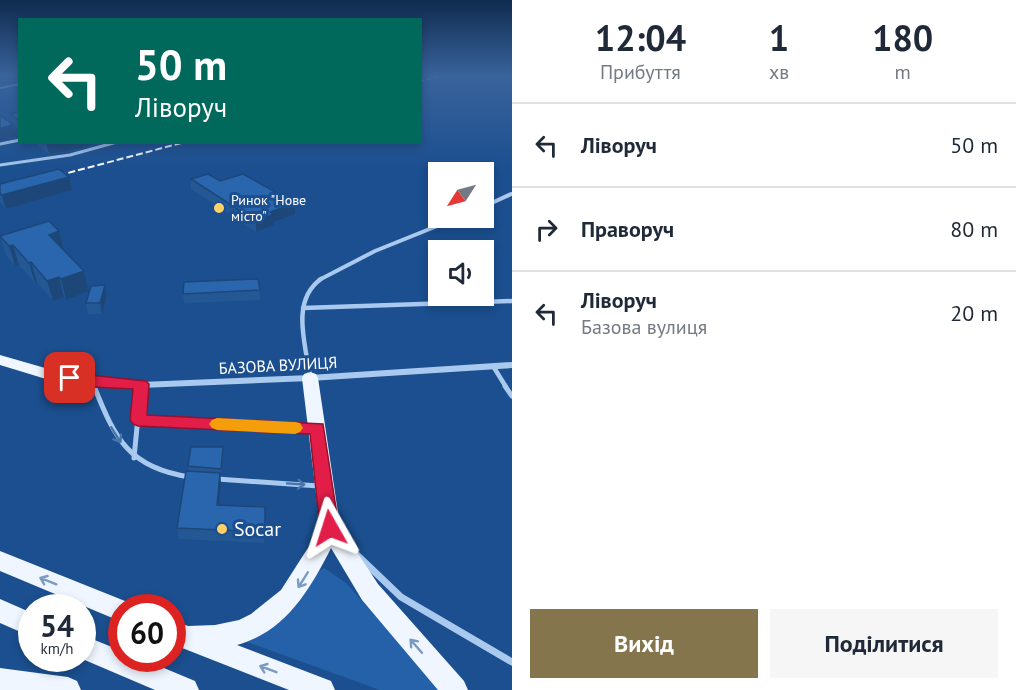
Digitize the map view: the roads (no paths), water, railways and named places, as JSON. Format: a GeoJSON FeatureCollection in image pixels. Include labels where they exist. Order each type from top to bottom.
{"type":"FeatureCollection","features":[{"type":"Feature","properties":{"kind":"main road"},"geometry":{"type":"LineString","coordinates":[[0,360],[46,374]]}},
{"type":"Feature","properties":{"kind":"main road"},"geometry":{"type":"LineString","coordinates":[[310,378],[330,528],[370,592],[455,690]]}},
{"type":"Feature","properties":{"kind":"main road"},"geometry":{"type":"LineString","coordinates":[[186,635],[220,637],[250,627],[275,611],[293,595],[305,577],[330,528]]}},
{"type":"Feature","properties":{"kind":"main road"},"geometry":{"type":"LineString","coordinates":[[0,561],[108,605]]}},
{"type":"Feature","properties":{"kind":"main road"},"geometry":{"type":"LineString","coordinates":[[0,610],[18,618]]}},
{"type":"Feature","properties":{"kind":"main road"},"geometry":{"type":"LineString","coordinates":[[186,637],[322,690]]}},
{"type":"Feature","properties":{"kind":"main road"},"geometry":{"type":"LineString","coordinates":[[96,653],[186,690]]}},
{"type":"Feature","properties":{"kind":"main road"},"geometry":{"type":"LineString","coordinates":[[0,681],[69,690]]}},
{"type":"Feature","properties":{"kind":"street","name":"БАЗОВА ВУЛИЦЯ"},"geometry":{"type":"LineString","coordinates":[[46,374],[93,382],[141,384],[310,378],[512,364]]}},
{"type":"Feature","properties":{"kind":"lane"},"geometry":{"type":"LineString","coordinates":[[0,144],[18,140]]}},
{"type":"Feature","properties":{"kind":"lane"},"geometry":{"type":"LineString","coordinates":[[0,165],[70,155],[110,144]]}},
{"type":"Feature","properties":{"kind":"lane"},"geometry":{"type":"LineString","coordinates":[[494,202],[512,194]]}},
{"type":"Feature","properties":{"kind":"lane"},"geometry":{"type":"LineString","coordinates":[[310,378],[303,309],[305,294],[314,283],[331,272],[434,228]]}},
{"type":"Feature","properties":{"kind":"lane"},"geometry":{"type":"LineString","coordinates":[[303,309],[512,301]]}},
{"type":"Feature","properties":{"kind":"lane"},"geometry":{"type":"LineString","coordinates":[[493,366],[512,396]]}},
{"type":"Feature","properties":{"kind":"lane"},"geometry":{"type":"LineString","coordinates":[[93,382],[118,440],[134,458],[174,476],[198,477]]}},
{"type":"Feature","properties":{"kind":"lane"},"geometry":{"type":"LineString","coordinates":[[134,458],[141,384]]}},
{"type":"Feature","properties":{"kind":"lane"},"geometry":{"type":"LineString","coordinates":[[138,420],[318,429]]}},
{"type":"Feature","properties":{"kind":"lane"},"geometry":{"type":"LineString","coordinates":[[209,478],[325,486]]}},
{"type":"Feature","properties":{"kind":"lane"},"geometry":{"type":"LineString","coordinates":[[330,528],[401,597],[512,662]]}},
{"type":"Feature","properties":{"kind":"railway"},"geometry":{"type":"LineString","coordinates":[[49,178],[177,144]]}},
{"type":"Feature","properties":{"kind":"place","name":"Ринок \"Нове місто\""},"geometry":{"type":"Point","coordinates":[219,208]}},
{"type":"Feature","properties":{"kind":"place","name":"Socar"},"geometry":{"type":"Point","coordinates":[222,529]}}]}
